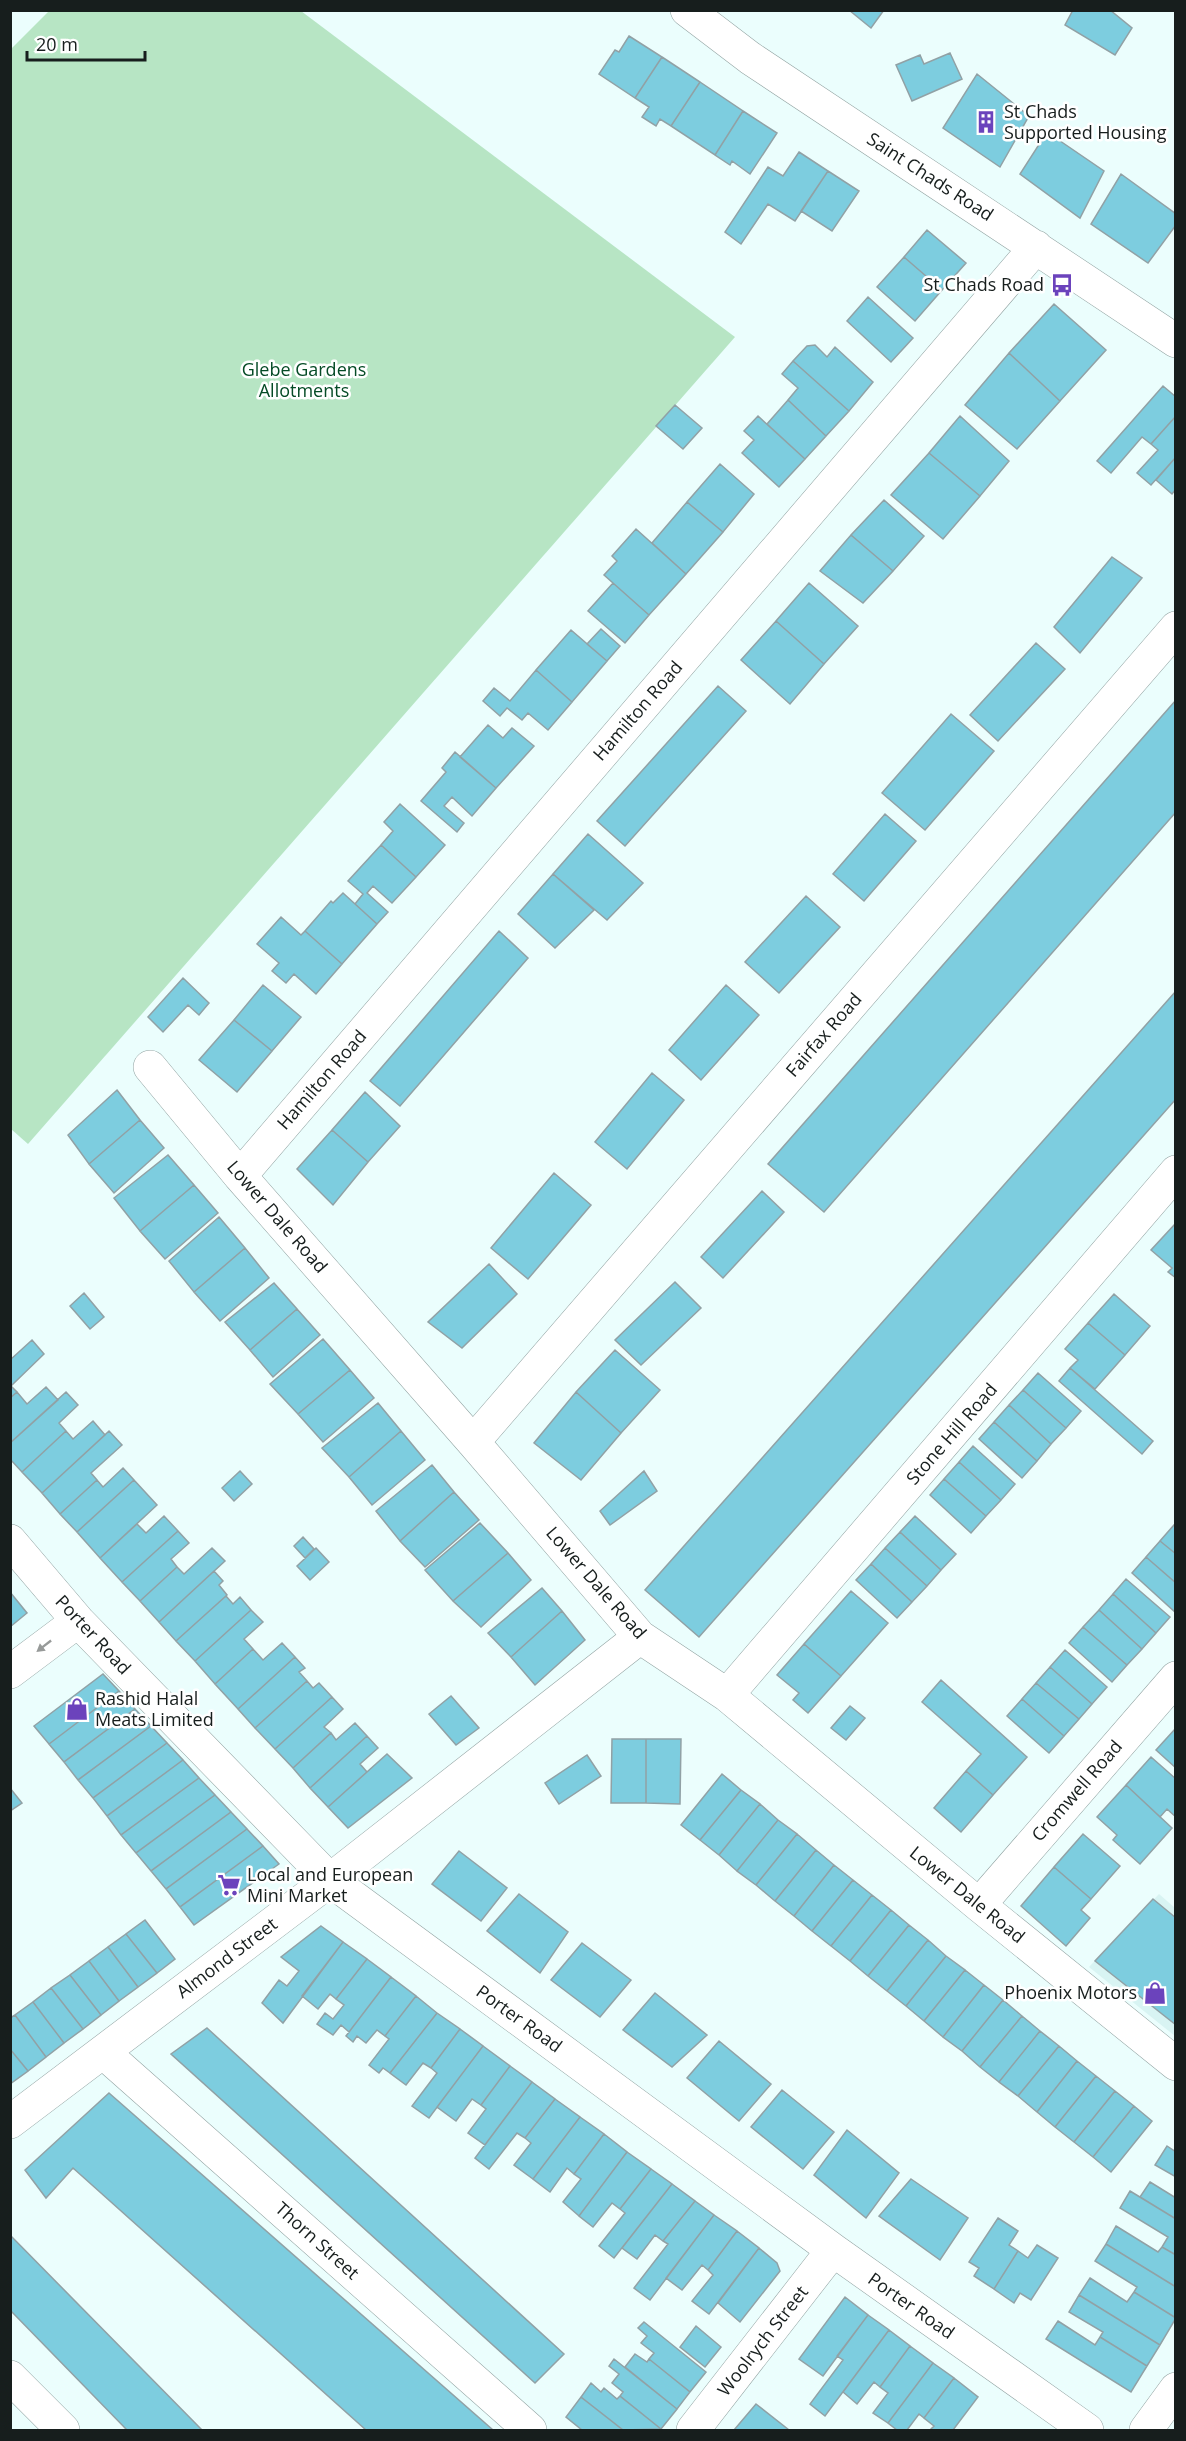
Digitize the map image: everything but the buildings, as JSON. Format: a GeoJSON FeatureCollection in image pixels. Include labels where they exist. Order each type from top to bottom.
{"type":"FeatureCollection","features":[{"type":"Feature","properties":{"kind":"street","name":"Saint Chads Road"},"geometry":{"type":"LineString","coordinates":[[687,10],[759,64],[1176,341]]}},
{"type":"Feature","properties":{"kind":"street","name":"Hamilton Road"},"geometry":{"type":"LineString","coordinates":[[240,1176],[1036,247]]}},
{"type":"Feature","properties":{"kind":"street","name":"Fairfax Road"},"geometry":{"type":"LineString","coordinates":[[473,1442],[1176,628]]}},
{"type":"Feature","properties":{"kind":"street","name":"Lower Dale Road"},"geometry":{"type":"LineString","coordinates":[[150,1067],[240,1176],[473,1442],[640,1638],[727,1695],[979,1905],[1176,2064]]}},
{"type":"Feature","properties":{"kind":"street","name":"Stone Hill Road"},"geometry":{"type":"LineString","coordinates":[[727,1695],[1176,1172]]}},
{"type":"Feature","properties":{"kind":"street","name":"Porter Road"},"geometry":{"type":"LineString","coordinates":[[10,1541],[78,1620],[330,1881],[832,2250],[1087,2430]]}},
{"type":"Feature","properties":{"kind":"street"},"geometry":{"type":"LineString","coordinates":[[10,1672],[78,1620]]}},
{"type":"Feature","properties":{"kind":"street","name":"Almond Street"},"geometry":{"type":"LineString","coordinates":[[10,2122],[330,1881],[640,1638]]}},
{"type":"Feature","properties":{"kind":"street","name":"Cromwell Road"},"geometry":{"type":"LineString","coordinates":[[979,1905],[1176,1678]]}},
{"type":"Feature","properties":{"kind":"street","name":"Thorn Street"},"geometry":{"type":"LineString","coordinates":[[103,2052],[530,2430]]}},
{"type":"Feature","properties":{"kind":"street","name":"Woolrych Street"},"geometry":{"type":"LineString","coordinates":[[693,2430],[832,2250]]}},
{"type":"Feature","properties":{"kind":"street"},"geometry":{"type":"LineString","coordinates":[[10,2377],[63,2430]]}},
{"type":"Feature","properties":{"kind":"street"},"geometry":{"type":"LineString","coordinates":[[1146,2430],[1176,2389]]}},
{"type":"Feature","properties":{"kind":"shaded area","name":"Phoenix Motors"},"geometry":{"type":"Polygon","coordinates":[[[1159,1894],[1175,1908],[1175,2036],[1089,1967],[1159,1894]]]}},
{"type":"Feature","properties":{"kind":"green space","name":"Glebe Gardens Allotments"},"geometry":{"type":"Polygon","coordinates":[[[49,11],[301,11],[735,337],[28,1144],[11,1129],[11,49],[49,11]]]}},
{"type":"Feature","properties":{"kind":"place","name":"St Chads Supported Housing"},"geometry":{"type":"Point","coordinates":[986,122]}},
{"type":"Feature","properties":{"kind":"place","name":"St Chads Road"},"geometry":{"type":"Point","coordinates":[1062,285]}},
{"type":"Feature","properties":{"kind":"place","name":"Rashid Halal Meats Limited"},"geometry":{"type":"Point","coordinates":[77,1709]}},
{"type":"Feature","properties":{"kind":"place","name":"Local and European Mini Market"},"geometry":{"type":"Point","coordinates":[229,1885]}},
{"type":"Feature","properties":{"kind":"place","name":"Phoenix Motors"},"geometry":{"type":"Point","coordinates":[1155,1993]}}]}
